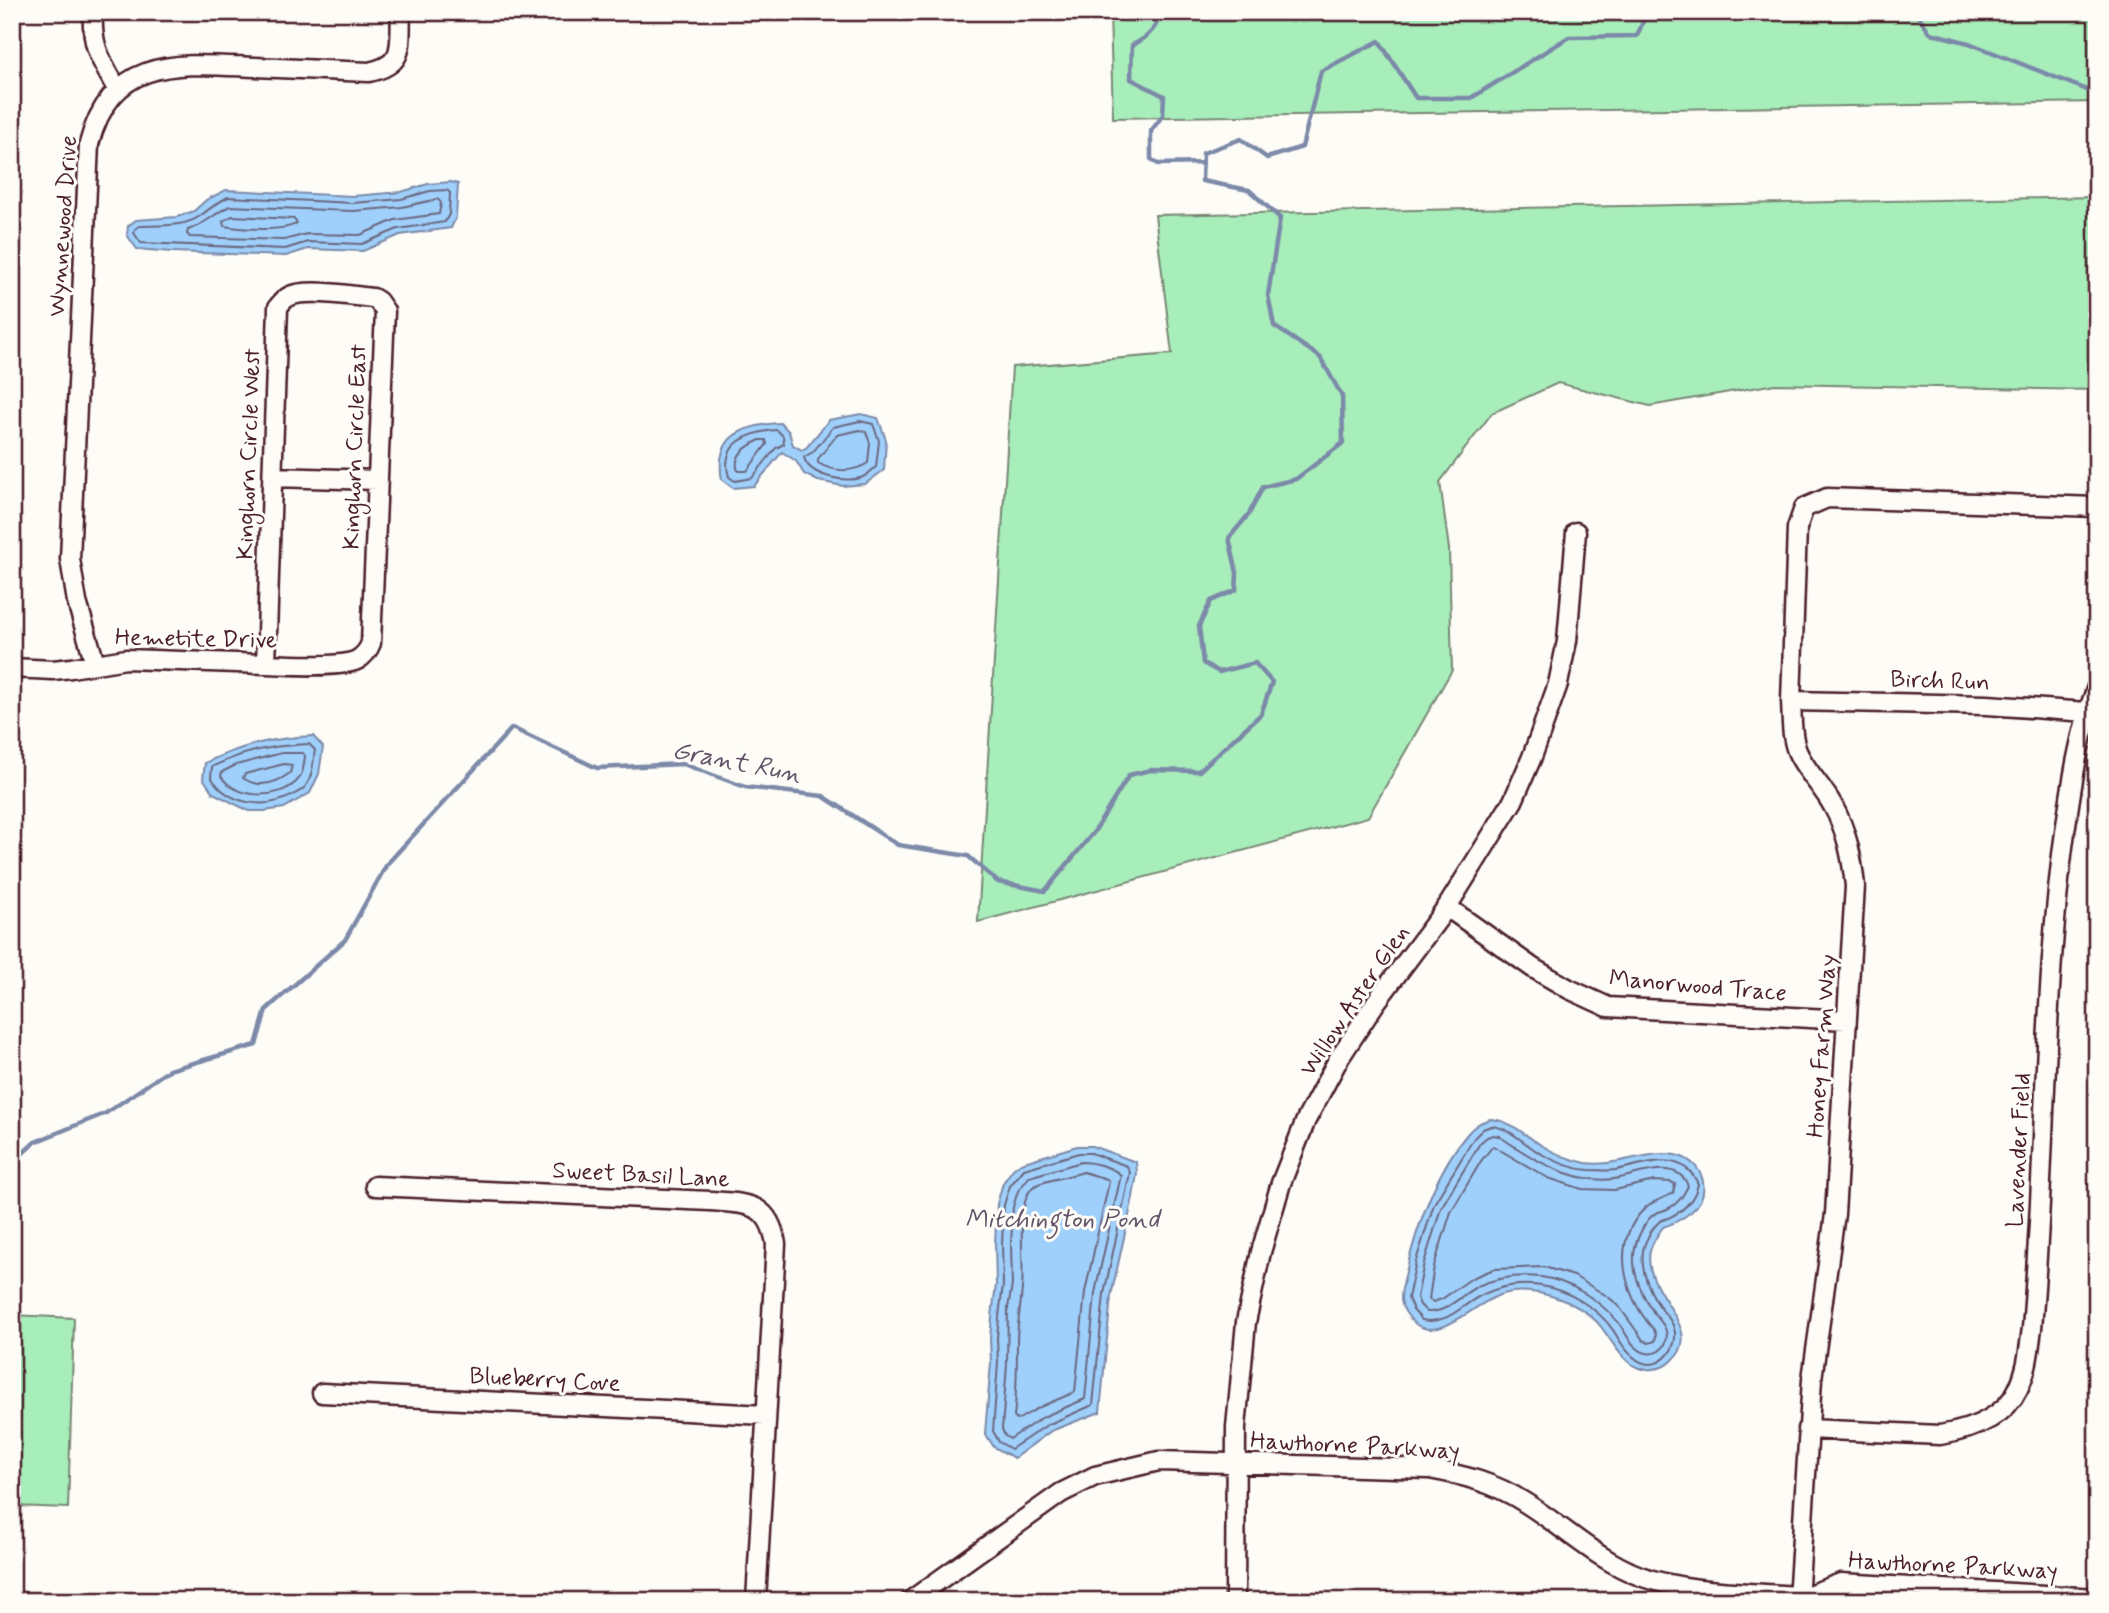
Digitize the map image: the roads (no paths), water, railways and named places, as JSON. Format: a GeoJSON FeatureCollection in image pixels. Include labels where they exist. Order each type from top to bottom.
{"type":"FeatureCollection","features":[{"type":"Feature","properties":{"kind":"street"},"geometry":{"type":"LineString","coordinates":[[93,12],[92,27],[97,53],[117,89]]}},
{"type":"Feature","properties":{"kind":"street","name":"Wynnewood Drive"},"geometry":{"type":"LineString","coordinates":[[95,663],[77,601],[70,559],[89,144],[94,125],[117,89],[130,79],[157,68],[188,64],[369,72],[385,69],[393,64],[399,50],[401,12]]}},
{"type":"Feature","properties":{"kind":"street","name":"Kinghorn Circle West"},"geometry":{"type":"LineString","coordinates":[[266,664],[278,307],[288,296],[333,293]]}},
{"type":"Feature","properties":{"kind":"street","name":"Kinghorn Circle East"},"geometry":{"type":"LineString","coordinates":[[333,293],[373,298],[379,301],[384,311],[371,643]]}},
{"type":"Feature","properties":{"kind":"street"},"geometry":{"type":"LineString","coordinates":[[272,477],[377,480]]}},
{"type":"Feature","properties":{"kind":"street","name":"Honey Farm Way"},"geometry":{"type":"LineString","coordinates":[[1806,1598],[1807,1429],[1835,1214],[1855,886],[1846,835],[1834,807],[1797,750],[1791,701],[1797,528],[1804,508],[1826,498],[2097,506]]}},
{"type":"Feature","properties":{"kind":"street","name":"Willow Aster Glen"},"geometry":{"type":"LineString","coordinates":[[1235,1601],[1236,1427],[1246,1322],[1261,1252],[1281,1184],[1307,1120],[1338,1060],[1376,1002],[1447,907],[1513,800],[1532,757],[1558,684],[1567,641],[1576,532]]}},
{"type":"Feature","properties":{"kind":"street","name":"Hemetite Drive"},"geometry":{"type":"LineString","coordinates":[[12,668],[53,670],[126,659],[266,664],[346,663],[365,654],[371,643]]}},
{"type":"Feature","properties":{"kind":"street","name":"Lavender Field"},"geometry":{"type":"LineString","coordinates":[[1807,1429],[1940,1435],[1961,1432],[1980,1425],[2006,1406],[2017,1393],[2027,1371],[2034,1302],[2058,882],[2069,799],[2087,712],[2097,687]]}},
{"type":"Feature","properties":{"kind":"street","name":"Birch Run"},"geometry":{"type":"LineString","coordinates":[[1791,701],[1987,705],[2087,712]]}},
{"type":"Feature","properties":{"kind":"street","name":"Manorwood Trace"},"geometry":{"type":"LineString","coordinates":[[1447,907],[1533,968],[1608,1007],[1846,1020]]}},
{"type":"Feature","properties":{"kind":"street","name":"Sweet Basil Lane"},"geometry":{"type":"LineString","coordinates":[[374,1186],[748,1204],[762,1213],[773,1228],[776,1244],[756,1601]]}},
{"type":"Feature","properties":{"kind":"street","name":"Blueberry Cove"},"geometry":{"type":"LineString","coordinates":[[322,1393],[766,1415]]}},
{"type":"Feature","properties":{"kind":"street","name":"Hawthorne Parkway"},"geometry":{"type":"LineString","coordinates":[[910,1601],[1061,1493],[1095,1476],[1159,1461],[1429,1469],[1468,1476],[1496,1486],[1523,1501],[1606,1560],[1640,1576],[1681,1586],[1806,1598],[1841,1583],[2097,1598]]}},
{"type":"Feature","properties":{"kind":"water"},"geometry":{"type":"Polygon","coordinates":[[[428,184],[458,184],[456,217],[451,228],[400,235],[363,251],[308,249],[286,256],[172,252],[137,249],[127,235],[128,226],[136,220],[177,217],[194,211],[206,200],[226,190],[353,196],[401,192],[428,184]]]}},
{"type":"Feature","properties":{"kind":"water"},"geometry":{"type":"Polygon","coordinates":[[[861,414],[878,418],[886,440],[884,470],[865,484],[843,486],[818,481],[804,474],[796,461],[782,452],[754,486],[733,488],[722,480],[722,453],[727,443],[743,430],[781,423],[789,432],[793,445],[802,450],[829,420],[861,414]]]}},
{"type":"Feature","properties":{"kind":"water"},"geometry":{"type":"Polygon","coordinates":[[[313,736],[323,747],[319,774],[310,793],[284,808],[249,811],[213,793],[203,778],[205,763],[232,751],[271,741],[313,736]]]}},
{"type":"Feature","properties":{"kind":"water"},"geometry":{"type":"Polygon","coordinates":[[[1490,1119],[1511,1125],[1546,1148],[1580,1162],[1610,1163],[1648,1155],[1671,1154],[1682,1157],[1696,1167],[1703,1182],[1701,1198],[1691,1212],[1663,1227],[1650,1251],[1650,1266],[1655,1281],[1678,1323],[1682,1336],[1681,1348],[1670,1362],[1655,1369],[1634,1366],[1588,1314],[1565,1301],[1539,1293],[1503,1294],[1437,1328],[1427,1329],[1417,1325],[1408,1316],[1401,1302],[1402,1288],[1416,1236],[1430,1199],[1447,1164],[1468,1133],[1478,1124],[1490,1119]]]}},
{"type":"Feature","properties":{"kind":"water","name":"Mitchington Pond"},"geometry":{"type":"Polygon","coordinates":[[[1077,1146],[1092,1146],[1136,1162],[1133,1197],[1111,1296],[1100,1412],[1051,1431],[1014,1458],[994,1447],[985,1433],[996,1285],[997,1204],[1003,1183],[1021,1163],[1077,1146]]]}},
{"type":"Feature","properties":{"kind":"waterway"},"geometry":{"type":"LineString","coordinates":[[1160,12],[1157,23],[1150,32],[1132,45],[1131,79],[1164,96],[1163,115],[1151,131],[1151,159],[1158,164],[1203,163]]}},
{"type":"Feature","properties":{"kind":"waterway","name":"Grant Run"},"geometry":{"type":"LineString","coordinates":[[12,1163],[35,1142],[106,1113],[169,1070],[256,1045],[266,1010],[345,940],[387,864],[512,728],[597,768],[683,764],[745,787],[823,796],[898,845],[968,856],[998,882],[1045,891],[1094,832],[1129,775],[1151,770],[1199,771],[1261,714],[1272,682],[1255,663],[1219,672],[1203,663],[1199,626],[1211,601],[1236,590],[1237,573],[1229,538],[1249,514],[1263,487],[1296,479],[1343,443],[1342,396],[1320,357],[1274,326],[1268,295],[1280,218],[1249,190],[1202,181],[1203,153],[1241,139],[1267,158],[1302,147],[1321,71],[1379,41],[1416,98],[1471,98],[1569,37],[1637,36],[1647,12]]}},
{"type":"Feature","properties":{"kind":"waterway","name":"Grant Run"},"geometry":{"type":"LineString","coordinates":[[1916,12],[1930,33],[1969,43],[2092,92],[2097,90]]}},
{"type":"Feature","properties":{"kind":"waterway","name":"Grant Run"},"geometry":{"type":"LineString","coordinates":[[12,1227],[16,1229],[12,1244]]}}]}
